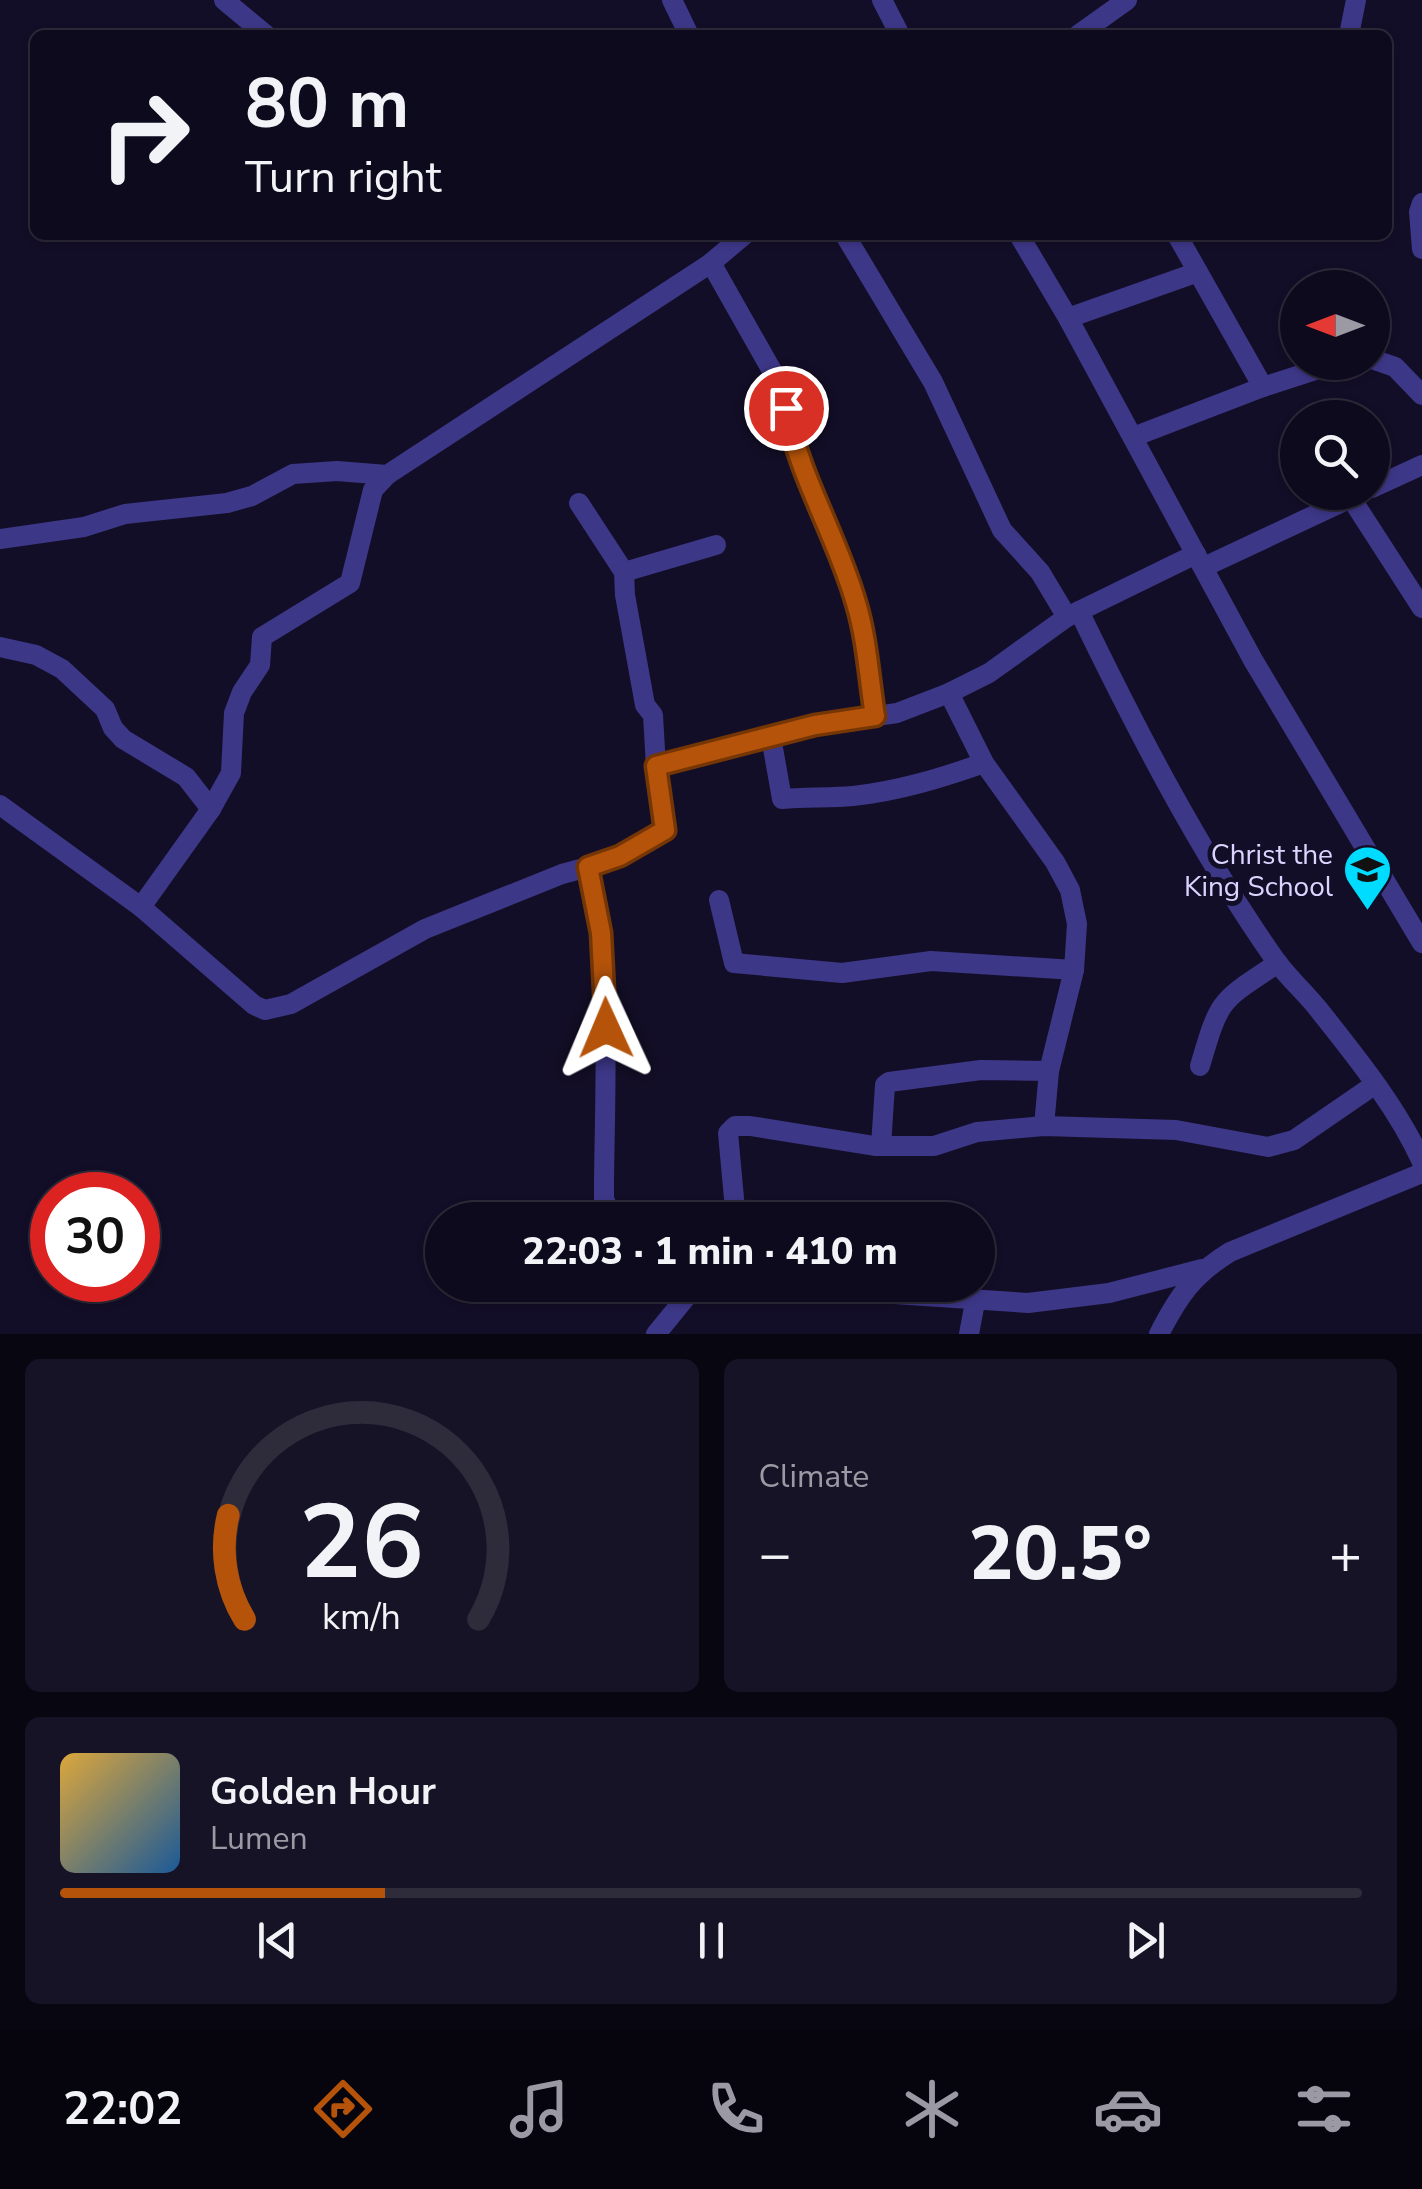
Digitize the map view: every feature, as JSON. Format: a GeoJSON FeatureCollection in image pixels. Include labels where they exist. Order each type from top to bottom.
{"type":"FeatureCollection","features":[{"type":"Feature","properties":{"kind":"street"},"geometry":{"type":"LineString","coordinates":[[224,0],[260,30]]}},
{"type":"Feature","properties":{"kind":"street"},"geometry":{"type":"LineString","coordinates":[[672,0],[687,30]]}},
{"type":"Feature","properties":{"kind":"street"},"geometry":{"type":"LineString","coordinates":[[882,0],[897,30]]}},
{"type":"Feature","properties":{"kind":"street"},"geometry":{"type":"LineString","coordinates":[[1085,30],[1127,0]]}},
{"type":"Feature","properties":{"kind":"street"},"geometry":{"type":"LineString","coordinates":[[1350,30],[1356,0]]}},
{"type":"Feature","properties":{"kind":"street"},"geometry":{"type":"LineString","coordinates":[[1422,203],[1422,249]]}},
{"type":"Feature","properties":{"kind":"street"},"geometry":{"type":"LineString","coordinates":[[142,908],[212,808],[231,773],[234,713],[260,665],[262,637],[350,583],[374,490],[387,476],[711,262],[738,240]]}},
{"type":"Feature","properties":{"kind":"street"},"geometry":{"type":"LineString","coordinates":[[848,240],[933,382],[1002,530],[1073,614],[1192,830],[1278,963],[1398,1113],[1422,1162]]}},
{"type":"Feature","properties":{"kind":"street"},"geometry":{"type":"LineString","coordinates":[[1022,240],[1253,660],[1422,943]]}},
{"type":"Feature","properties":{"kind":"street"},"geometry":{"type":"LineString","coordinates":[[1186,240],[1198,272],[1264,387]]}},
{"type":"Feature","properties":{"kind":"street"},"geometry":{"type":"LineString","coordinates":[[711,262],[780,385],[790,430],[815,503],[856,600],[875,716]]}},
{"type":"Feature","properties":{"kind":"street"},"geometry":{"type":"LineString","coordinates":[[1068,318],[1198,272]]}},
{"type":"Feature","properties":{"kind":"street"},"geometry":{"type":"LineString","coordinates":[[1390,365],[1422,395]]}},
{"type":"Feature","properties":{"kind":"street"},"geometry":{"type":"LineString","coordinates":[[1133,437],[1285,380]]}},
{"type":"Feature","properties":{"kind":"street"},"geometry":{"type":"LineString","coordinates":[[1390,480],[1422,465]]}},
{"type":"Feature","properties":{"kind":"street"},"geometry":{"type":"LineString","coordinates":[[0,539],[84,527],[126,514],[227,503],[252,496],[293,474],[337,471],[387,476]]}},
{"type":"Feature","properties":{"kind":"street"},"geometry":{"type":"LineString","coordinates":[[0,806],[142,908],[264,1010],[291,1004],[425,929],[562,874],[620,856],[665,830],[653,716],[645,705],[624,572],[579,503]]}},
{"type":"Feature","properties":{"kind":"street"},"geometry":{"type":"LineString","coordinates":[[656,766],[815,725],[897,713],[949,693],[989,673],[1073,614],[1322,510]]}},
{"type":"Feature","properties":{"kind":"street"},"geometry":{"type":"LineString","coordinates":[[1366,510],[1422,608]]}},
{"type":"Feature","properties":{"kind":"street"},"geometry":{"type":"LineString","coordinates":[[624,572],[716,545]]}},
{"type":"Feature","properties":{"kind":"street"},"geometry":{"type":"LineString","coordinates":[[0,647],[36,655],[62,669],[104,709],[123,739],[186,777],[212,808]]}},
{"type":"Feature","properties":{"kind":"street"},"geometry":{"type":"LineString","coordinates":[[949,693],[984,763],[1055,862],[1070,890],[1077,924],[1074,970],[1048,1071],[1044,1126]]}},
{"type":"Feature","properties":{"kind":"street"},"geometry":{"type":"LineString","coordinates":[[771,737],[782,799],[903,788],[984,763]]}},
{"type":"Feature","properties":{"kind":"street"},"geometry":{"type":"LineString","coordinates":[[588,867],[605,977],[605,1202]]}},
{"type":"Feature","properties":{"kind":"street"},"geometry":{"type":"LineString","coordinates":[[719,900],[734,963],[842,973],[931,961],[1074,970]]}},
{"type":"Feature","properties":{"kind":"street"},"geometry":{"type":"LineString","coordinates":[[1200,1066],[1217,1009],[1228,996],[1278,963]]}},
{"type":"Feature","properties":{"kind":"street"},"geometry":{"type":"LineString","coordinates":[[881,1146],[885,1085],[889,1082],[981,1070],[1048,1071]]}},
{"type":"Feature","properties":{"kind":"street"},"geometry":{"type":"LineString","coordinates":[[734,1202],[728,1133],[735,1126],[881,1146],[934,1146],[977,1132],[1044,1126],[1176,1130],[1255,1146],[1281,1146],[1374,1085]]}},
{"type":"Feature","properties":{"kind":"street"},"geometry":{"type":"LineString","coordinates":[[1159,1334],[1184,1288],[1202,1269],[1230,1252],[1422,1173]]}},
{"type":"Feature","properties":{"kind":"street"},"geometry":{"type":"LineString","coordinates":[[969,1334],[976,1302],[1028,1303],[1109,1293],[1202,1269]]}},
{"type":"Feature","properties":{"kind":"street"},"geometry":{"type":"LineString","coordinates":[[656,1334],[682,1302]]}},
{"type":"Feature","properties":{"kind":"place","name":"Christ the King School"},"geometry":{"type":"Point","coordinates":[1368,912]}},
{"type":"Feature","properties":{"kind":"route"},"geometry":{"type":"LineString","coordinates":[[606,1028],[601,933],[588,867],[639,847],[665,830],[656,766],[815,725],[875,716],[856,600],[815,503],[786,408]]}}]}
